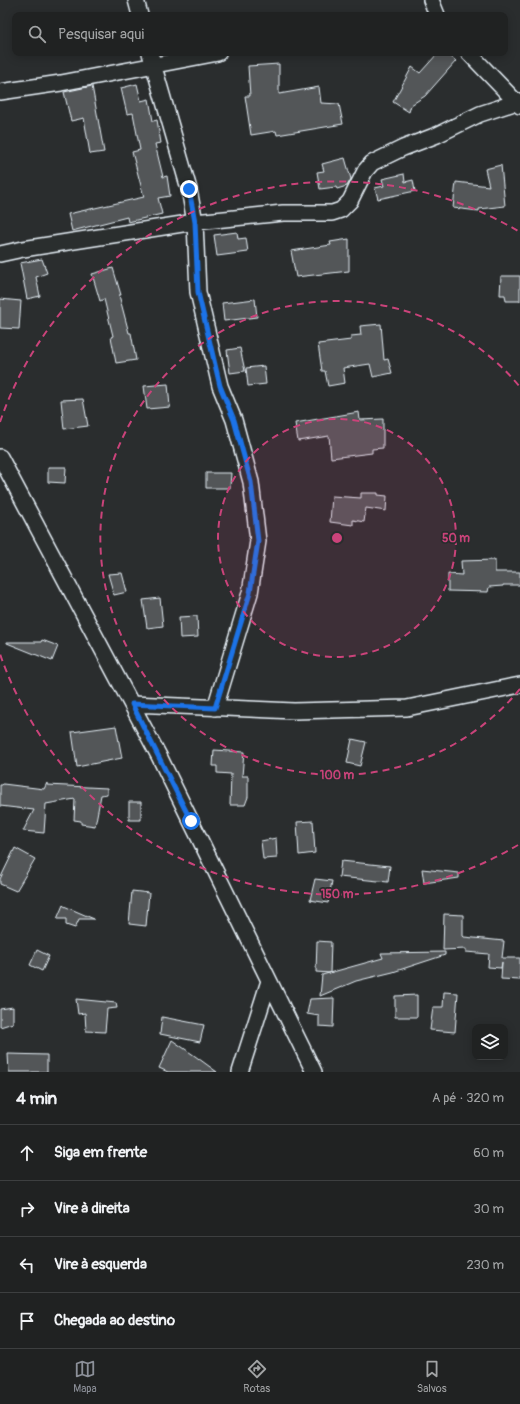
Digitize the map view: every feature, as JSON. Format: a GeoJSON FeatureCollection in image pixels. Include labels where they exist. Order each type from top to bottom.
{"type":"FeatureCollection","features":[{"type":"Feature","properties":{"kind":"street"},"geometry":{"type":"LineString","coordinates":[[136,0],[139,12]]}},
{"type":"Feature","properties":{"kind":"street"},"geometry":{"type":"LineString","coordinates":[[431,0],[436,12]]}},
{"type":"Feature","properties":{"kind":"street"},"geometry":{"type":"LineString","coordinates":[[0,92],[61,83],[152,59],[185,56]]}},
{"type":"Feature","properties":{"kind":"street"},"geometry":{"type":"LineString","coordinates":[[0,254],[23,249],[195,222],[283,213],[332,213],[341,210],[350,201],[365,171],[372,163],[403,148],[437,135],[480,114],[519,103],[472,56]]}},
{"type":"Feature","properties":{"kind":"street"},"geometry":{"type":"LineString","coordinates":[[152,59],[189,189],[195,222],[198,292],[220,386],[234,420],[251,482],[258,541],[250,593],[215,708]]}},
{"type":"Feature","properties":{"kind":"street"},"geometry":{"type":"LineString","coordinates":[[0,457],[132,704],[314,1072]]}},
{"type":"Feature","properties":{"kind":"street"},"geometry":{"type":"LineString","coordinates":[[132,704],[294,711],[407,708],[520,685]]}},
{"type":"Feature","properties":{"kind":"street"},"geometry":{"type":"LineString","coordinates":[[240,1072],[269,981]]}},
{"type":"Feature","properties":{"kind":"building"},"geometry":{"type":"Polygon","coordinates":[[[435,56],[450,56],[456,61],[425,96],[411,105],[409,112],[393,102],[412,67],[420,73],[435,56]]]}},
{"type":"Feature","properties":{"kind":"building"},"geometry":{"type":"Polygon","coordinates":[[[279,64],[279,94],[319,87],[321,103],[339,104],[343,124],[277,135],[276,131],[251,135],[245,96],[250,96],[248,66],[279,64]]]}},
{"type":"Feature","properties":{"kind":"building"},"geometry":{"type":"Polygon","coordinates":[[[137,84],[141,101],[149,99],[153,121],[157,120],[161,143],[155,144],[163,177],[167,176],[170,196],[158,198],[162,214],[128,222],[127,217],[72,231],[68,214],[144,197],[132,152],[140,150],[133,113],[127,114],[121,88],[137,84]]]}},
{"type":"Feature","properties":{"kind":"building"},"geometry":{"type":"Polygon","coordinates":[[[92,86],[104,152],[90,154],[84,118],[71,121],[64,92],[92,86]]]}},
{"type":"Feature","properties":{"kind":"building"},"geometry":{"type":"Polygon","coordinates":[[[345,158],[351,179],[347,186],[337,189],[336,187],[320,189],[317,172],[324,171],[322,164],[345,158]]]}},
{"type":"Feature","properties":{"kind":"building"},"geometry":{"type":"Polygon","coordinates":[[[501,165],[505,206],[479,209],[479,211],[453,208],[456,182],[489,186],[485,169],[501,165]]]}},
{"type":"Feature","properties":{"kind":"building"},"geometry":{"type":"Polygon","coordinates":[[[404,174],[405,182],[413,180],[415,191],[378,199],[375,188],[384,186],[382,179],[404,174]]]}},
{"type":"Feature","properties":{"kind":"building"},"geometry":{"type":"Polygon","coordinates":[[[237,232],[238,239],[246,238],[248,252],[217,256],[214,235],[237,232]]]}},
{"type":"Feature","properties":{"kind":"building"},"geometry":{"type":"Polygon","coordinates":[[[349,239],[349,271],[296,277],[291,251],[331,245],[330,242],[349,239]]]}},
{"type":"Feature","properties":{"kind":"building"},"geometry":{"type":"Polygon","coordinates":[[[42,259],[47,273],[36,277],[40,296],[27,299],[20,263],[42,259]]]}},
{"type":"Feature","properties":{"kind":"building"},"geometry":{"type":"Polygon","coordinates":[[[113,268],[121,295],[119,295],[129,333],[131,333],[136,360],[116,363],[111,337],[113,336],[104,299],[100,301],[92,274],[113,268]]]}},
{"type":"Feature","properties":{"kind":"building"},"geometry":{"type":"Polygon","coordinates":[[[501,276],[520,276],[520,301],[506,301],[505,295],[500,295],[501,276]]]}},
{"type":"Feature","properties":{"kind":"building"},"geometry":{"type":"Polygon","coordinates":[[[0,299],[21,301],[19,329],[0,328],[0,299]]]}},
{"type":"Feature","properties":{"kind":"building"},"geometry":{"type":"Polygon","coordinates":[[[255,299],[257,317],[224,321],[222,303],[255,299]]]}},
{"type":"Feature","properties":{"kind":"building"},"geometry":{"type":"Polygon","coordinates":[[[381,324],[384,360],[388,359],[392,373],[373,377],[370,364],[343,368],[345,383],[328,386],[325,371],[322,371],[318,344],[351,340],[351,336],[361,335],[360,326],[381,324]]]}},
{"type":"Feature","properties":{"kind":"building"},"geometry":{"type":"Polygon","coordinates":[[[240,348],[245,371],[230,373],[227,350],[240,348]]]}},
{"type":"Feature","properties":{"kind":"building"},"geometry":{"type":"Polygon","coordinates":[[[264,366],[266,384],[248,386],[246,368],[264,366]]]}},
{"type":"Feature","properties":{"kind":"building"},"geometry":{"type":"Polygon","coordinates":[[[168,384],[170,407],[147,409],[144,386],[168,384]]]}},
{"type":"Feature","properties":{"kind":"building"},"geometry":{"type":"Polygon","coordinates":[[[83,399],[88,426],[64,429],[61,400],[83,399]]]}},
{"type":"Feature","properties":{"kind":"building"},"geometry":{"type":"Polygon","coordinates":[[[359,412],[360,420],[383,419],[383,448],[372,449],[372,453],[331,458],[329,436],[298,441],[295,423],[359,412]]]}},
{"type":"Feature","properties":{"kind":"building"},"geometry":{"type":"Polygon","coordinates":[[[48,467],[66,467],[65,483],[48,482],[48,467]]]}},
{"type":"Feature","properties":{"kind":"building"},"geometry":{"type":"Polygon","coordinates":[[[206,473],[231,473],[230,488],[206,488],[206,473]]]}},
{"type":"Feature","properties":{"kind":"building"},"geometry":{"type":"Polygon","coordinates":[[[361,493],[378,493],[378,495],[387,496],[386,511],[366,508],[364,522],[353,520],[353,525],[330,522],[332,496],[361,498],[361,493]]]}},
{"type":"Feature","properties":{"kind":"building"},"geometry":{"type":"Polygon","coordinates":[[[495,560],[495,572],[520,572],[520,585],[489,587],[488,592],[448,591],[448,574],[462,575],[461,561],[495,560]]]}},
{"type":"Feature","properties":{"kind":"building"},"geometry":{"type":"Polygon","coordinates":[[[122,573],[127,592],[114,595],[108,574],[122,573]]]}},
{"type":"Feature","properties":{"kind":"building"},"geometry":{"type":"Polygon","coordinates":[[[160,598],[163,626],[147,628],[143,600],[160,598]]]}},
{"type":"Feature","properties":{"kind":"building"},"geometry":{"type":"Polygon","coordinates":[[[197,616],[198,637],[180,638],[179,617],[197,616]]]}},
{"type":"Feature","properties":{"kind":"building"},"geometry":{"type":"Polygon","coordinates":[[[42,640],[58,646],[52,661],[7,643],[41,642],[42,640]]]}},
{"type":"Feature","properties":{"kind":"building"},"geometry":{"type":"Polygon","coordinates":[[[116,726],[122,758],[77,767],[72,732],[116,726]]]}},
{"type":"Feature","properties":{"kind":"building"},"geometry":{"type":"Polygon","coordinates":[[[352,739],[366,742],[360,766],[347,763],[352,739]]]}},
{"type":"Feature","properties":{"kind":"building"},"geometry":{"type":"Polygon","coordinates":[[[214,750],[244,752],[242,776],[248,776],[248,797],[245,805],[230,805],[231,774],[217,773],[217,766],[213,766],[214,750]]]}},
{"type":"Feature","properties":{"kind":"building"},"geometry":{"type":"Polygon","coordinates":[[[47,783],[47,785],[107,788],[107,794],[101,795],[95,826],[81,824],[81,821],[74,820],[75,799],[46,804],[44,833],[23,831],[34,810],[0,806],[0,785],[3,784],[44,789],[47,783]]]}},
{"type":"Feature","properties":{"kind":"building"},"geometry":{"type":"Polygon","coordinates":[[[129,802],[141,802],[141,820],[129,820],[129,802]]]}},
{"type":"Feature","properties":{"kind":"building"},"geometry":{"type":"Polygon","coordinates":[[[313,821],[315,853],[299,855],[297,822],[313,821]]]}},
{"type":"Feature","properties":{"kind":"building"},"geometry":{"type":"Polygon","coordinates":[[[276,838],[277,858],[263,859],[261,841],[276,838]]]}},
{"type":"Feature","properties":{"kind":"building"},"geometry":{"type":"Polygon","coordinates":[[[15,848],[35,859],[16,891],[0,884],[0,879],[15,848]]]}},
{"type":"Feature","properties":{"kind":"building"},"geometry":{"type":"Polygon","coordinates":[[[341,861],[390,866],[388,882],[339,877],[341,861]]]}},
{"type":"Feature","properties":{"kind":"building"},"geometry":{"type":"Polygon","coordinates":[[[422,869],[459,873],[459,878],[424,883],[422,869]]]}},
{"type":"Feature","properties":{"kind":"building"},"geometry":{"type":"Polygon","coordinates":[[[315,879],[332,881],[328,903],[310,900],[315,879]]]}},
{"type":"Feature","properties":{"kind":"building"},"geometry":{"type":"Polygon","coordinates":[[[132,891],[149,893],[146,926],[129,924],[132,891]]]}},
{"type":"Feature","properties":{"kind":"building"},"geometry":{"type":"Polygon","coordinates":[[[63,905],[94,919],[79,919],[75,928],[66,925],[66,919],[57,919],[63,905]]]}},
{"type":"Feature","properties":{"kind":"building"},"geometry":{"type":"Polygon","coordinates":[[[444,914],[463,915],[464,937],[504,941],[502,958],[520,958],[520,980],[501,979],[502,962],[501,968],[488,967],[489,954],[466,952],[466,949],[443,950],[444,914]]]}},
{"type":"Feature","properties":{"kind":"building"},"geometry":{"type":"Polygon","coordinates":[[[317,941],[331,942],[330,973],[316,972],[317,941]]]}},
{"type":"Feature","properties":{"kind":"building"},"geometry":{"type":"Polygon","coordinates":[[[37,950],[49,956],[42,971],[30,965],[37,950]]]}},
{"type":"Feature","properties":{"kind":"building"},"geometry":{"type":"Polygon","coordinates":[[[445,952],[445,955],[393,972],[356,981],[320,996],[322,975],[383,958],[381,953],[445,952]]]}},
{"type":"Feature","properties":{"kind":"building"},"geometry":{"type":"Polygon","coordinates":[[[444,992],[458,993],[455,1032],[430,1030],[433,1007],[443,1007],[444,992]]]}},
{"type":"Feature","properties":{"kind":"building"},"geometry":{"type":"Polygon","coordinates":[[[417,995],[417,1017],[395,1017],[395,996],[417,995]]]}},
{"type":"Feature","properties":{"kind":"building"},"geometry":{"type":"Polygon","coordinates":[[[334,998],[333,1027],[319,1026],[319,1016],[307,1014],[310,999],[334,998]]]}},
{"type":"Feature","properties":{"kind":"building"},"geometry":{"type":"Polygon","coordinates":[[[76,999],[116,1003],[117,1008],[107,1009],[105,1032],[86,1031],[85,1013],[78,1014],[76,999]]]}},
{"type":"Feature","properties":{"kind":"building"},"geometry":{"type":"Polygon","coordinates":[[[13,1007],[13,1023],[0,1027],[0,1009],[13,1007]]]}},
{"type":"Feature","properties":{"kind":"building"},"geometry":{"type":"Polygon","coordinates":[[[162,1017],[204,1025],[200,1042],[160,1034],[162,1017]]]}},
{"type":"Feature","properties":{"kind":"building"},"geometry":{"type":"Polygon","coordinates":[[[172,1040],[217,1072],[168,1072],[159,1068],[172,1040]]]}},
{"type":"Feature","properties":{"kind":"building"},"geometry":{"type":"Polygon","coordinates":[[[8,1054],[47,1055],[47,1072],[9,1072],[8,1054]]]}},
{"type":"Feature","properties":{"kind":"route"},"geometry":{"type":"LineString","coordinates":[[189,189],[195,222],[198,292],[220,386],[234,420],[251,482],[258,541],[250,593],[215,708],[132,704],[191,821]]}}]}
